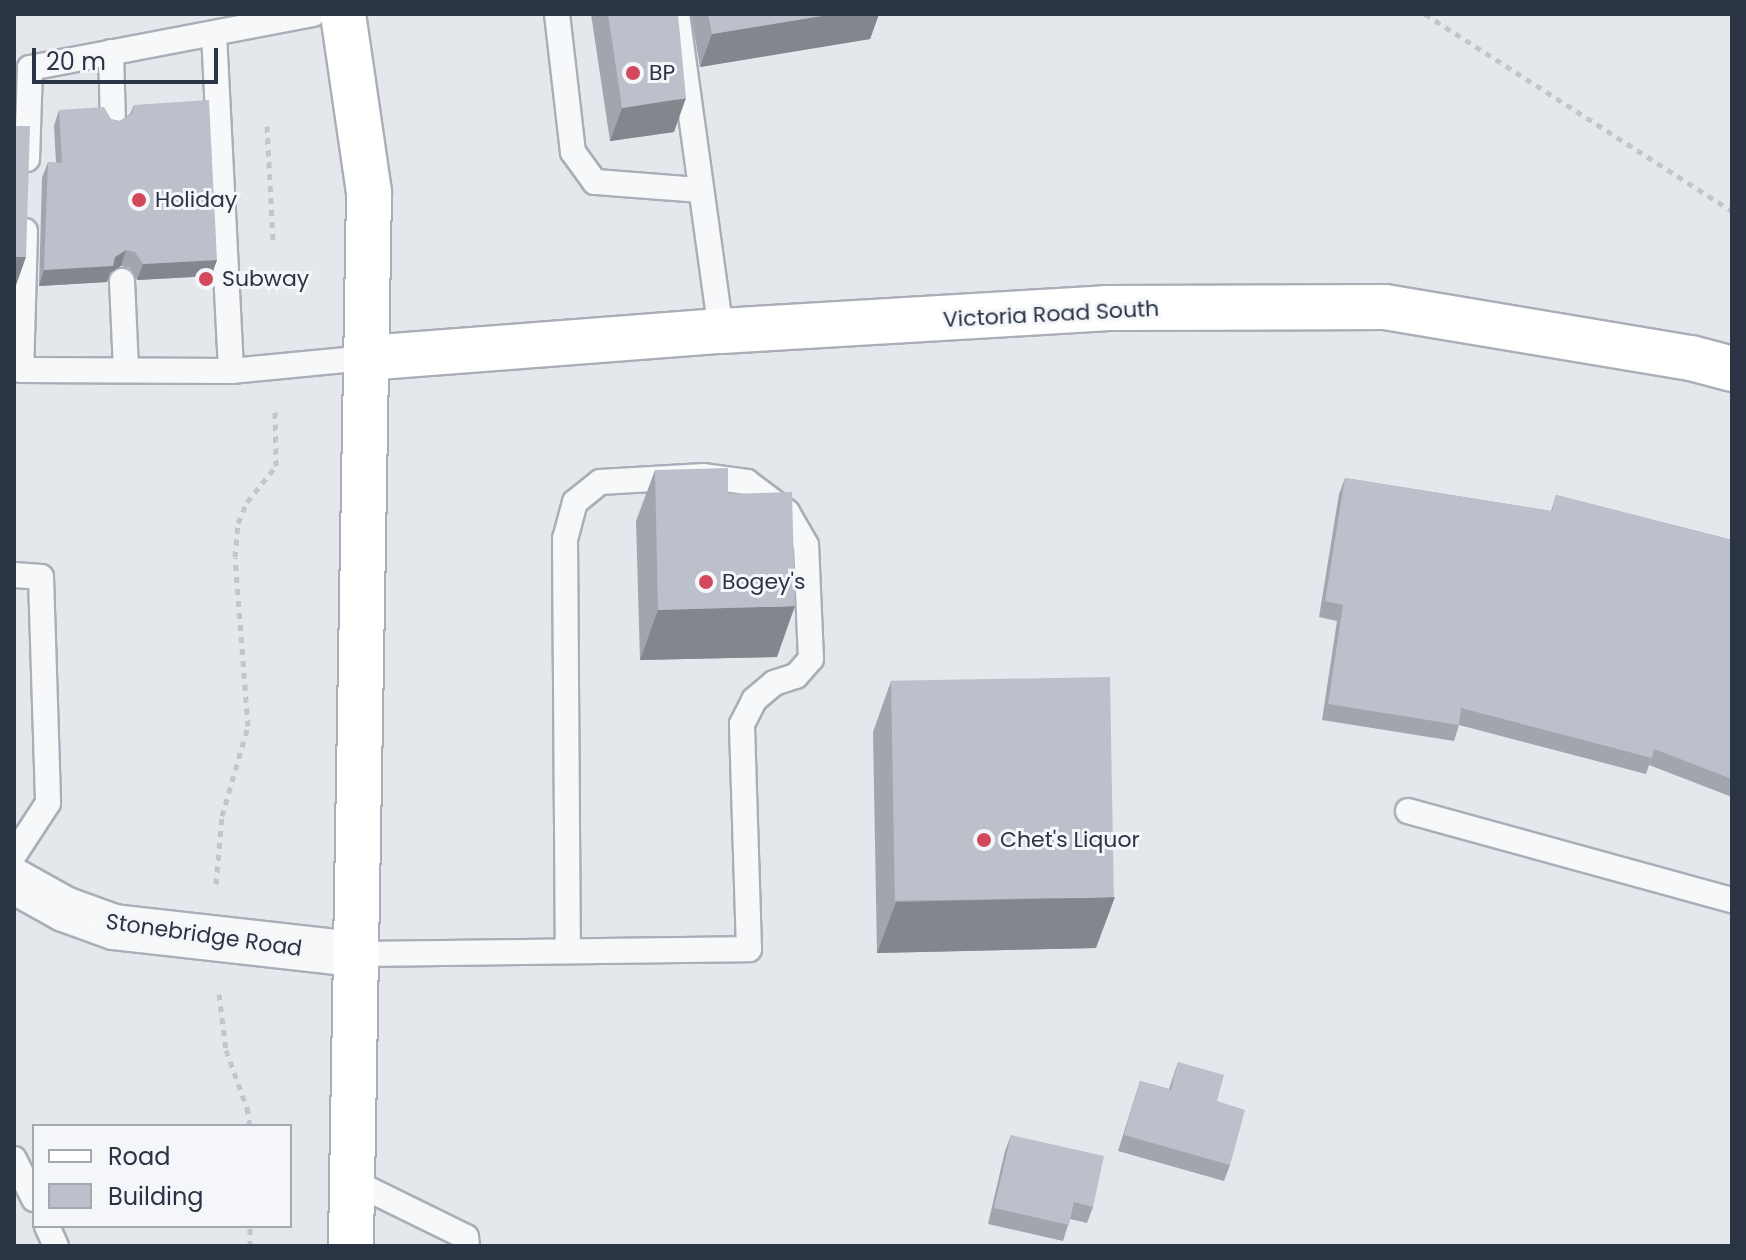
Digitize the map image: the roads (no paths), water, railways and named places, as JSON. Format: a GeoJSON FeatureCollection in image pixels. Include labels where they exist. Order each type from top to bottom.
{"type":"FeatureCollection","features":[{"type":"Feature","properties":{"kind":"street"},"geometry":{"type":"LineString","coordinates":[[343,14],[369,192],[351,1246]]}},
{"type":"Feature","properties":{"kind":"street","name":"Victoria Road South"},"geometry":{"type":"LineString","coordinates":[[367,358],[721,331],[1105,308],[1385,307],[1691,358],[1732,369]]}},
{"type":"Feature","properties":{"kind":"street","name":"Stonebridge Road"},"geometry":{"type":"LineString","coordinates":[[14,881],[64,909],[114,927],[355,954]]}},
{"type":"Feature","properties":{"kind":"lane"},"geometry":{"type":"LineString","coordinates":[[26,179],[30,68],[313,14]]}},
{"type":"Feature","properties":{"kind":"lane"},"geometry":{"type":"LineString","coordinates":[[557,14],[573,152],[595,182],[699,190]]}},
{"type":"Feature","properties":{"kind":"lane"},"geometry":{"type":"LineString","coordinates":[[677,14],[699,190],[721,331]]}},
{"type":"Feature","properties":{"kind":"lane"},"geometry":{"type":"LineString","coordinates":[[214,34],[231,371]]}},
{"type":"Feature","properties":{"kind":"lane"},"geometry":{"type":"LineString","coordinates":[[111,52],[113,122]]}},
{"type":"Feature","properties":{"kind":"lane"},"geometry":{"type":"LineString","coordinates":[[25,211],[21,370],[231,371],[367,358]]}},
{"type":"Feature","properties":{"kind":"lane"},"geometry":{"type":"LineString","coordinates":[[122,281],[126,370]]}},
{"type":"Feature","properties":{"kind":"lane"},"geometry":{"type":"LineString","coordinates":[[355,954],[749,949],[742,724],[754,700],[774,683],[796,676],[811,659],[806,545],[787,512],[747,482],[704,476],[600,482],[575,502],[565,539],[568,951]]}},
{"type":"Feature","properties":{"kind":"lane"},"geometry":{"type":"LineString","coordinates":[[14,575],[41,577],[48,803],[14,855]]}},
{"type":"Feature","properties":{"kind":"lane"},"geometry":{"type":"LineString","coordinates":[[1408,811],[1732,900]]}},
{"type":"Feature","properties":{"kind":"lane"},"geometry":{"type":"LineString","coordinates":[[14,1159],[32,1195]]}},
{"type":"Feature","properties":{"kind":"lane"},"geometry":{"type":"LineString","coordinates":[[352,1181],[466,1237],[467,1246]]}},
{"type":"Feature","properties":{"kind":"place","name":"BP"},"geometry":{"type":"Point","coordinates":[633,73]}},
{"type":"Feature","properties":{"kind":"place","name":"Holiday"},"geometry":{"type":"Point","coordinates":[139,200]}},
{"type":"Feature","properties":{"kind":"place","name":"Subway"},"geometry":{"type":"Point","coordinates":[206,279]}},
{"type":"Feature","properties":{"kind":"place","name":"Bogey's"},"geometry":{"type":"Point","coordinates":[706,582]}},
{"type":"Feature","properties":{"kind":"place","name":"Chet's Liquor"},"geometry":{"type":"Point","coordinates":[984,840]}}]}
